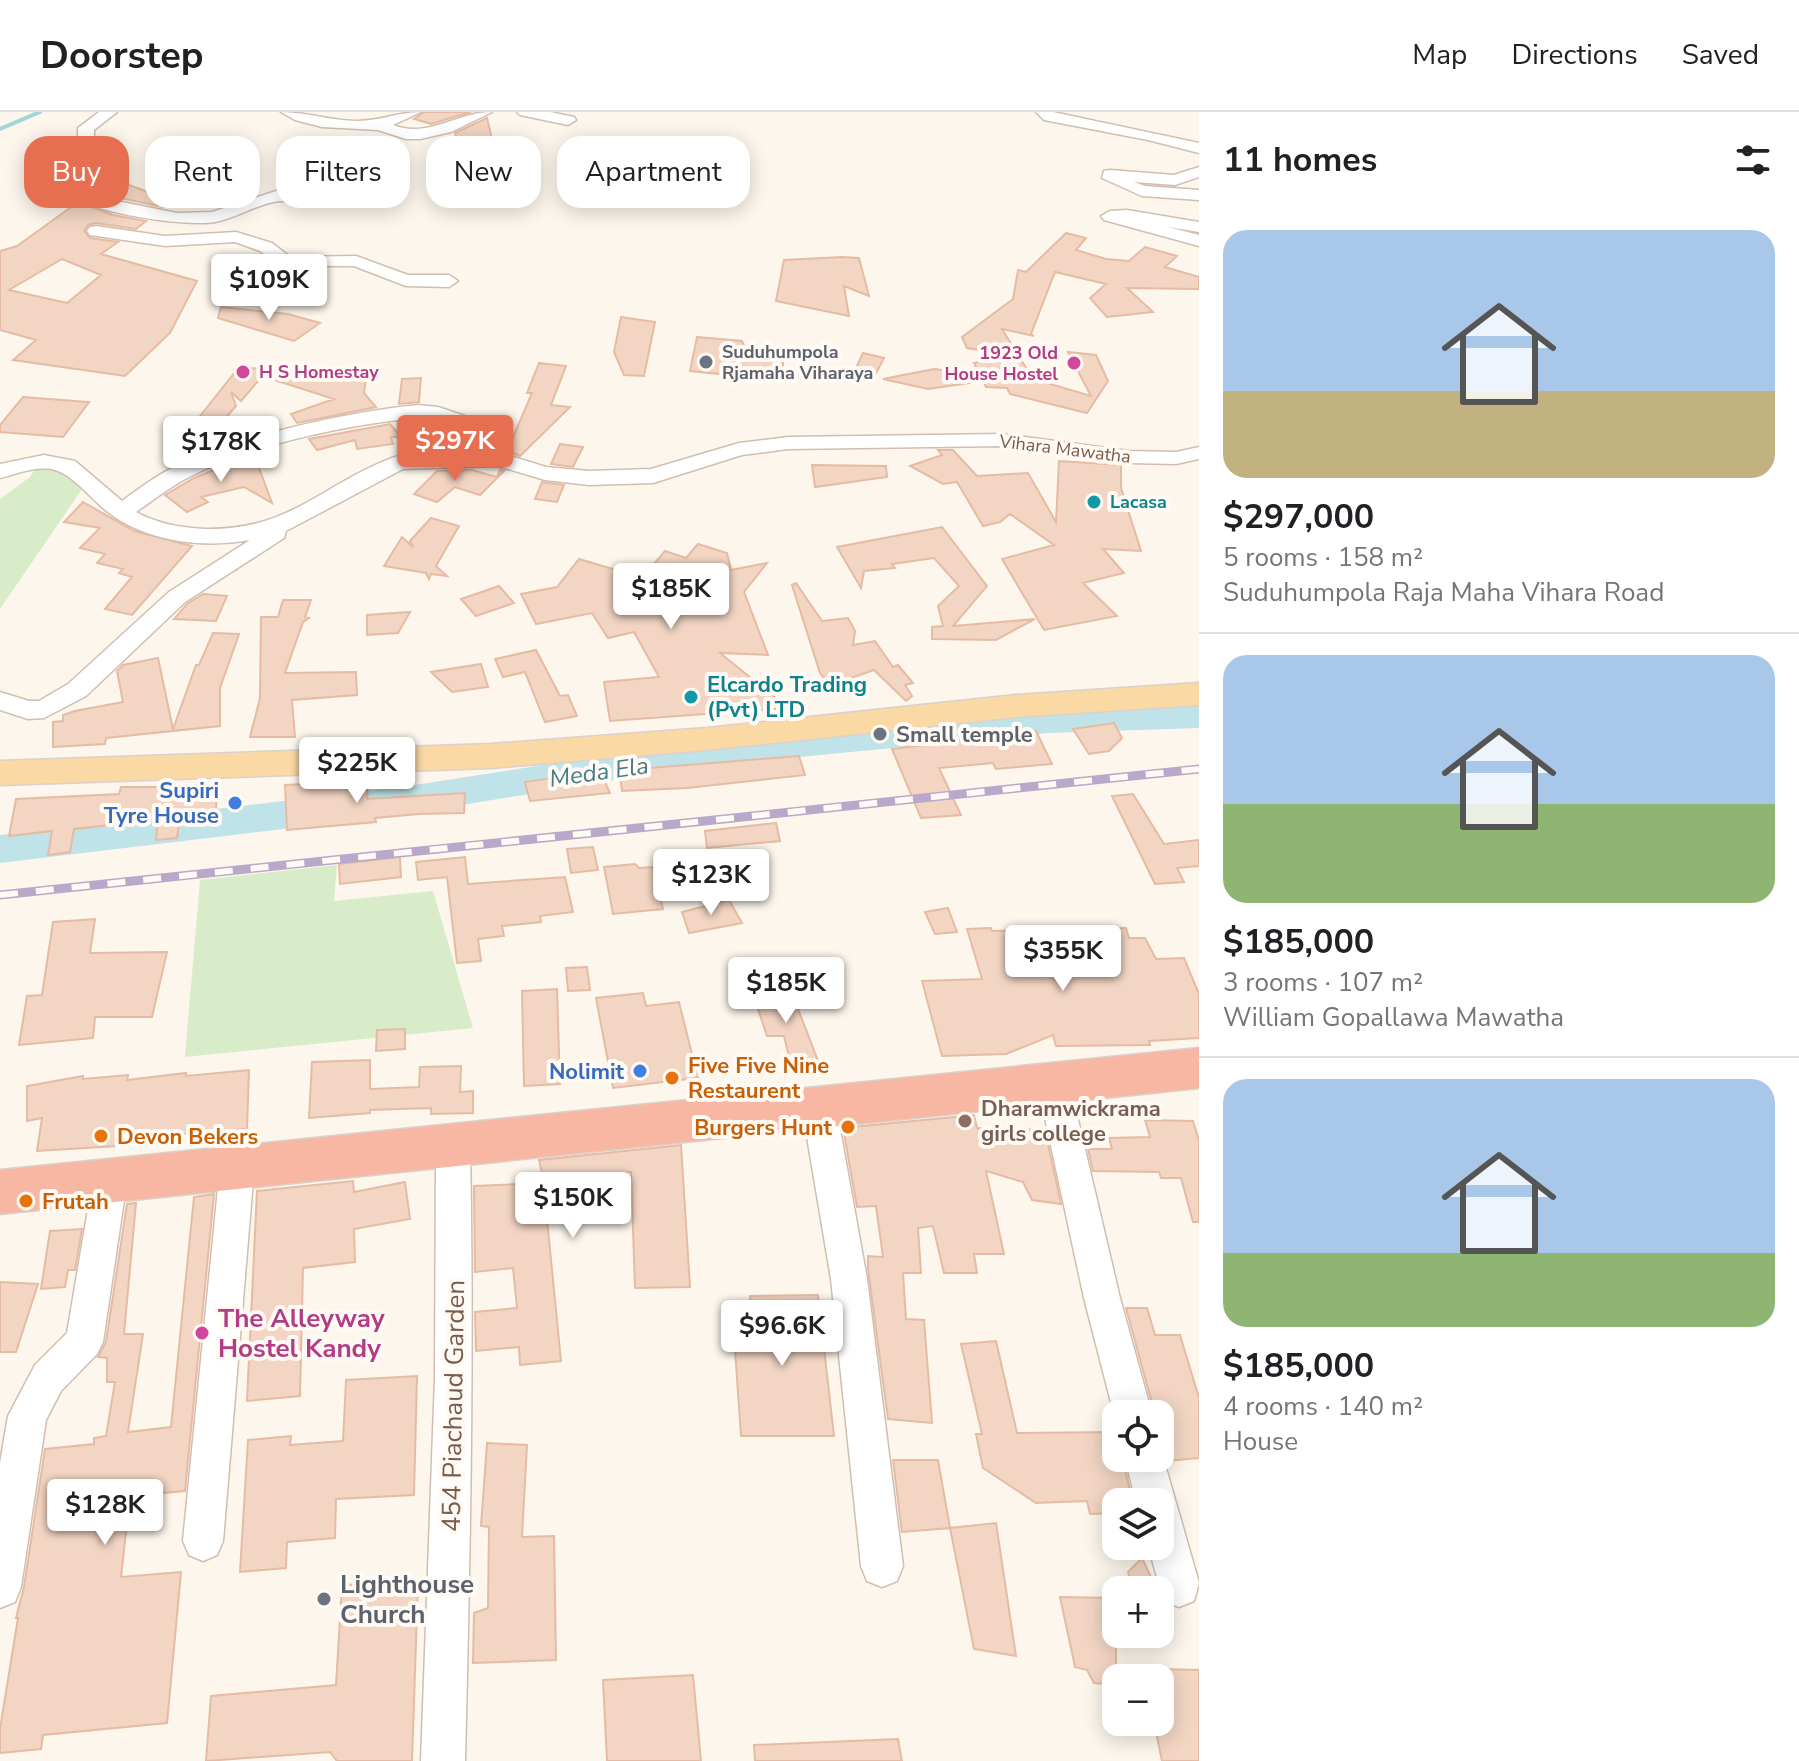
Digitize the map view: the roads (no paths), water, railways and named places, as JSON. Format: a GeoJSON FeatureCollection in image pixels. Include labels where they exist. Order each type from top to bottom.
{"type":"FeatureCollection","features":[{"type":"Feature","properties":{"kind":"highway"},"geometry":{"type":"LineString","coordinates":[[0,1192],[453,1147],[1053,1081],[1199,1069]]}},
{"type":"Feature","properties":{"kind":"main road"},"geometry":{"type":"LineString","coordinates":[[0,773],[505,755],[678,741],[1016,706],[1199,694]]}},
{"type":"Feature","properties":{"kind":"street"},"geometry":{"type":"LineString","coordinates":[[109,112],[86,128],[86,144],[103,161],[74,191],[92,201],[177,218],[214,217],[276,196]]}},
{"type":"Feature","properties":{"kind":"street"},"geometry":{"type":"LineString","coordinates":[[289,112],[320,124],[346,127],[380,125],[413,112]]}},
{"type":"Feature","properties":{"kind":"street"},"geometry":{"type":"LineString","coordinates":[[380,125],[388,130],[426,135],[484,112]]}},
{"type":"Feature","properties":{"kind":"street"},"geometry":{"type":"LineString","coordinates":[[525,112],[568,120]]}},
{"type":"Feature","properties":{"kind":"street"},"geometry":{"type":"LineString","coordinates":[[1044,112],[1049,117],[1149,135],[1199,148]]}},
{"type":"Feature","properties":{"kind":"street"},"geometry":{"type":"LineString","coordinates":[[1199,172],[1175,180],[1110,175],[1110,178],[1142,191],[1199,195]]}},
{"type":"Feature","properties":{"kind":"street"},"geometry":{"type":"LineString","coordinates":[[1199,227],[1172,225],[1120,213],[1110,216],[1199,241]]}},
{"type":"Feature","properties":{"kind":"street"},"geometry":{"type":"LineString","coordinates":[[96,231],[165,241],[236,237],[266,247],[286,262],[356,261],[406,280],[449,281]]}},
{"type":"Feature","properties":{"kind":"street"},"geometry":{"type":"LineString","coordinates":[[121,512],[170,478],[198,464],[340,424],[403,412],[435,412],[459,420],[481,434],[499,460]]}},
{"type":"Feature","properties":{"kind":"street","name":"Vihara Mawatha"},"geometry":{"type":"LineString","coordinates":[[300,516],[399,463],[499,460],[545,473],[589,478],[653,476],[739,449],[788,443],[1003,440],[1129,457],[1176,458],[1199,453]]}},
{"type":"Feature","properties":{"kind":"street"},"geometry":{"type":"LineString","coordinates":[[0,471],[44,461],[67,466],[121,512],[141,524],[184,535],[234,536],[271,529],[300,516]]}},
{"type":"Feature","properties":{"kind":"street"},"geometry":{"type":"LineString","coordinates":[[0,701],[28,710],[44,709],[77,690],[177,597],[300,516]]}},
{"type":"Feature","properties":{"kind":"street"},"geometry":{"type":"LineString","coordinates":[[1053,1081],[1102,1298],[1129,1400]]}},
{"type":"Feature","properties":{"kind":"street"},"geometry":{"type":"LineString","coordinates":[[819,1107],[849,1279],[882,1566]]}},
{"type":"Feature","properties":{"kind":"street","name":"454 Piachaud Garden"},"geometry":{"type":"LineString","coordinates":[[443,1761],[456,1279],[453,1147]]}},
{"type":"Feature","properties":{"kind":"street"},"geometry":{"type":"LineString","coordinates":[[203,1541],[237,1168]]}},
{"type":"Feature","properties":{"kind":"street"},"geometry":{"type":"LineString","coordinates":[[0,1587],[27,1416],[48,1378],[84,1342],[110,1180]]}},
{"type":"Feature","properties":{"kind":"street"},"geometry":{"type":"LineString","coordinates":[[1172,1560],[1179,1586]]}},
{"type":"Feature","properties":{"kind":"waterway"},"geometry":{"type":"LineString","coordinates":[[0,129],[40,112]]}},
{"type":"Feature","properties":{"kind":"waterway","name":"Meda Ela"},"geometry":{"type":"LineString","coordinates":[[0,849],[408,800],[601,769],[778,746],[1048,721],[1199,716]]}},
{"type":"Feature","properties":{"kind":"railway"},"geometry":{"type":"LineString","coordinates":[[0,895],[1199,769]]}},
{"type":"Feature","properties":{"kind":"place","name":"Suduhumpola Rjamaha Viharaya"},"geometry":{"type":"Point","coordinates":[706,362]}},
{"type":"Feature","properties":{"kind":"place","name":"1923 Old House Hostel"},"geometry":{"type":"Point","coordinates":[1074,363]}},
{"type":"Feature","properties":{"kind":"place","name":"H S Homestay"},"geometry":{"type":"Point","coordinates":[243,372]}},
{"type":"Feature","properties":{"kind":"place","name":"Lacasa"},"geometry":{"type":"Point","coordinates":[1094,502]}},
{"type":"Feature","properties":{"kind":"place","name":"Elcardo Trading (Pvt) LTD"},"geometry":{"type":"Point","coordinates":[691,697]}},
{"type":"Feature","properties":{"kind":"place","name":"Small temple"},"geometry":{"type":"Point","coordinates":[880,734]}},
{"type":"Feature","properties":{"kind":"place","name":"Supiri Tyre House"},"geometry":{"type":"Point","coordinates":[235,803]}},
{"type":"Feature","properties":{"kind":"place","name":"Nolimit"},"geometry":{"type":"Point","coordinates":[640,1071]}},
{"type":"Feature","properties":{"kind":"place","name":"Five Five Nine Restaurent"},"geometry":{"type":"Point","coordinates":[672,1078]}},
{"type":"Feature","properties":{"kind":"place","name":"Dharamwickrama girls college"},"geometry":{"type":"Point","coordinates":[965,1121]}},
{"type":"Feature","properties":{"kind":"place","name":"Burgers Hunt"},"geometry":{"type":"Point","coordinates":[848,1127]}},
{"type":"Feature","properties":{"kind":"place","name":"Devon Bekers"},"geometry":{"type":"Point","coordinates":[101,1136]}},
{"type":"Feature","properties":{"kind":"place","name":"Frutah"},"geometry":{"type":"Point","coordinates":[26,1201]}},
{"type":"Feature","properties":{"kind":"place","name":"The Alleyway Hostel Kandy"},"geometry":{"type":"Point","coordinates":[202,1333]}},
{"type":"Feature","properties":{"kind":"place","name":"Lighthouse Church"},"geometry":{"type":"Point","coordinates":[324,1599]}}]}
